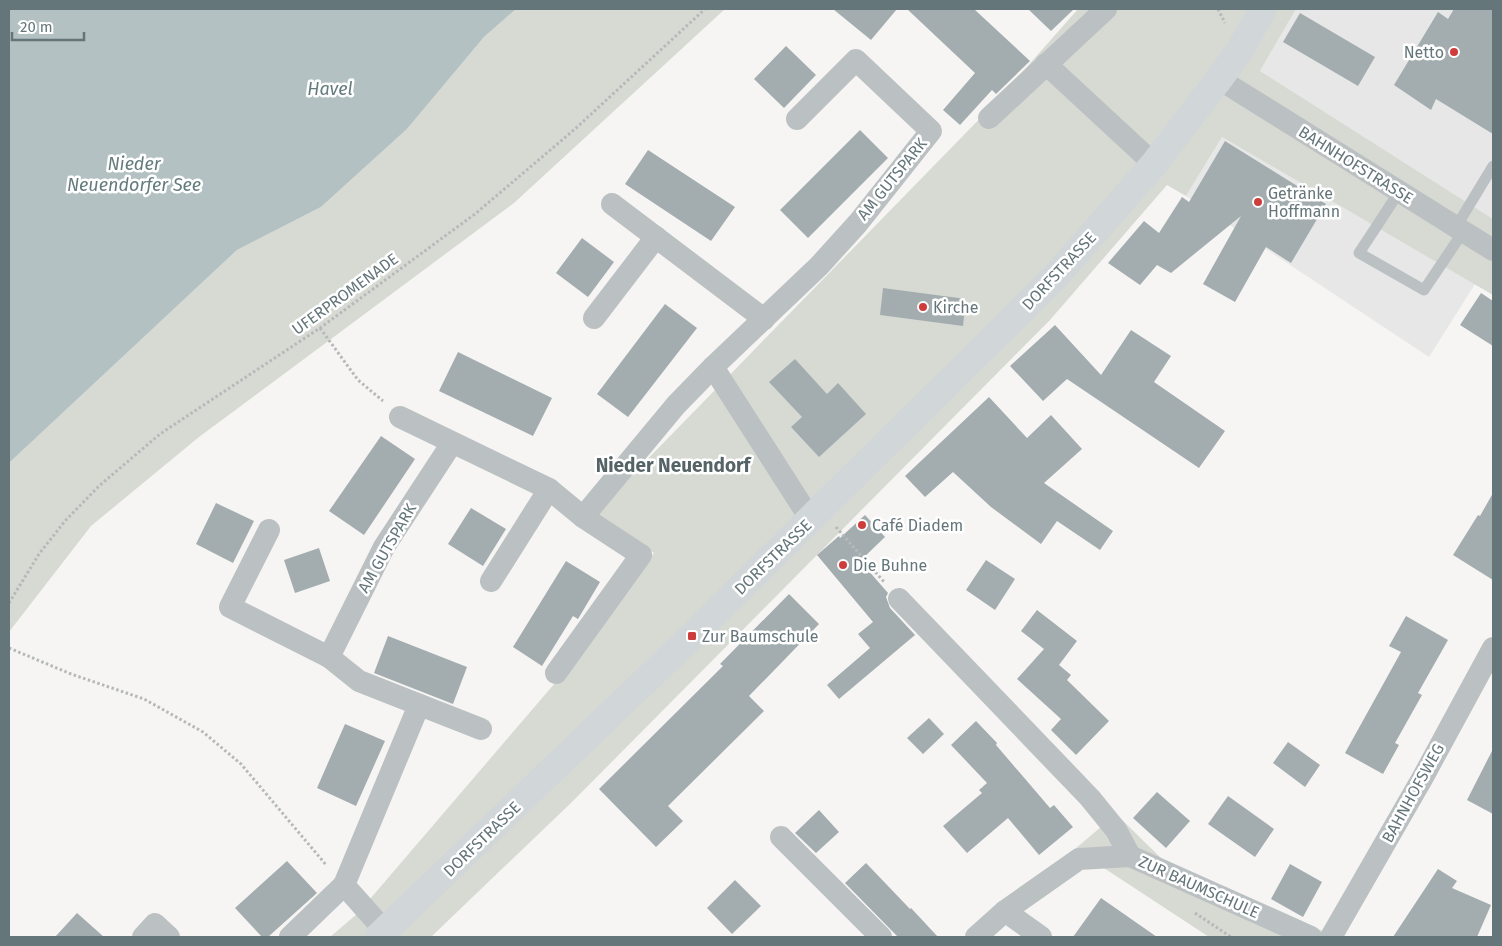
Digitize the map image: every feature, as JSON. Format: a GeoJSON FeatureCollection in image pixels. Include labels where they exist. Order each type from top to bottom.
{"type":"FeatureCollection","features":[{"type":"Feature","properties":{"kind":"main road","name":"DORFSTRASSE"},"geometry":{"type":"LineString","coordinates":[[382,934],[816,515],[1056,276],[1154,164],[1240,50],[1263,9]]}},
{"type":"Feature","properties":{"kind":"street"},"geometry":{"type":"LineString","coordinates":[[990,118],[1106,9]]}},
{"type":"Feature","properties":{"kind":"street","name":"AM GUTSPARK"},"geometry":{"type":"LineString","coordinates":[[583,517],[676,405],[819,266],[931,131],[856,60],[797,119]]}},
{"type":"Feature","properties":{"kind":"street"},"geometry":{"type":"LineString","coordinates":[[1046,64],[1154,164]]}},
{"type":"Feature","properties":{"kind":"street","name":"BAHNHOFSTRASSE"},"geometry":{"type":"LineString","coordinates":[[1219,79],[1493,250]]}},
{"type":"Feature","properties":{"kind":"street"},"geometry":{"type":"LineString","coordinates":[[612,204],[764,318]]}},
{"type":"Feature","properties":{"kind":"street"},"geometry":{"type":"LineString","coordinates":[[594,318],[656,237]]}},
{"type":"Feature","properties":{"kind":"street"},"geometry":{"type":"LineString","coordinates":[[713,367],[816,515]]}},
{"type":"Feature","properties":{"kind":"street"},"geometry":{"type":"LineString","coordinates":[[400,417],[549,489],[583,517],[641,555],[556,673]]}},
{"type":"Feature","properties":{"kind":"street","name":"AM GUTSPARK"},"geometry":{"type":"LineString","coordinates":[[329,657],[384,547],[452,443]]}},
{"type":"Feature","properties":{"kind":"street"},"geometry":{"type":"LineString","coordinates":[[491,581],[549,489]]}},
{"type":"Feature","properties":{"kind":"street"},"geometry":{"type":"LineString","coordinates":[[269,530],[230,607],[329,657],[358,681],[481,729]]}},
{"type":"Feature","properties":{"kind":"street","name":"ZUR BAUMSCHULE"},"geometry":{"type":"LineString","coordinates":[[899,599],[1090,798],[1116,830],[1130,856],[1311,937]]}},
{"type":"Feature","properties":{"kind":"street","name":"BAHNHOFSWEG"},"geometry":{"type":"LineString","coordinates":[[1331,937],[1423,777],[1493,648]]}},
{"type":"Feature","properties":{"kind":"street"},"geometry":{"type":"LineString","coordinates":[[290,937],[344,885],[419,704]]}},
{"type":"Feature","properties":{"kind":"street"},"geometry":{"type":"LineString","coordinates":[[781,837],[881,937]]}},
{"type":"Feature","properties":{"kind":"street"},"geometry":{"type":"LineString","coordinates":[[976,937],[1005,911],[1079,859],[1130,856]]}},
{"type":"Feature","properties":{"kind":"street"},"geometry":{"type":"LineString","coordinates":[[344,885],[382,934]]}},
{"type":"Feature","properties":{"kind":"street"},"geometry":{"type":"LineString","coordinates":[[1005,911],[1041,937]]}},
{"type":"Feature","properties":{"kind":"street"},"geometry":{"type":"LineString","coordinates":[[143,937],[155,924],[169,937]]}},
{"type":"Feature","properties":{"kind":"lane"},"geometry":{"type":"LineString","coordinates":[[1399,192],[1358,253],[1424,290],[1493,166]]}},
{"type":"Feature","properties":{"kind":"path","name":"UFERPROMENADE"},"geometry":{"type":"LineString","coordinates":[[9,603],[39,554],[65,521],[99,486],[160,434],[320,328],[476,214],[575,129],[704,9]]}},
{"type":"Feature","properties":{"kind":"path"},"geometry":{"type":"LineString","coordinates":[[320,328],[358,380],[400,417]]}},
{"type":"Feature","properties":{"kind":"path"},"geometry":{"type":"LineString","coordinates":[[816,515],[899,599]]}},
{"type":"Feature","properties":{"kind":"path"},"geometry":{"type":"LineString","coordinates":[[9,648],[71,674],[144,699],[203,732],[241,764],[344,885]]}},
{"type":"Feature","properties":{"kind":"shaded area"},"geometry":{"type":"Polygon","coordinates":[[[516,9],[725,9],[514,203],[199,437],[91,526],[9,632],[9,463],[237,250],[321,207],[407,129],[484,37],[516,9]]]}},
{"type":"Feature","properties":{"kind":"shaded area"},"geometry":{"type":"Polygon","coordinates":[[[1078,9],[1296,9],[1260,71],[1493,219],[1493,295],[1222,137],[1186,196],[1167,185],[1050,320],[572,802],[431,937],[330,937],[358,913],[555,683],[654,553],[594,514],[995,103],[1078,9]]]}},
{"type":"Feature","properties":{"kind":"shaded area"},"geometry":{"type":"Polygon","coordinates":[[[1296,9],[1493,9],[1493,219],[1260,71],[1296,9]]]}},
{"type":"Feature","properties":{"kind":"shaded area"},"geometry":{"type":"Polygon","coordinates":[[[1222,137],[1475,284],[1429,357],[1186,196],[1222,137]]]}},
{"type":"Feature","properties":{"kind":"shaded area"},"geometry":{"type":"Polygon","coordinates":[[[1116,814],[1163,860],[1336,937],[1209,937],[1075,849],[1116,814]]]}},
{"type":"Feature","properties":{"kind":"water","name":"Nieder Neuendorfer See"},"geometry":{"type":"Polygon","coordinates":[[[9,9],[516,9],[484,37],[407,129],[321,207],[237,250],[9,463],[9,9]]]}},
{"type":"Feature","properties":{"kind":"building"},"geometry":{"type":"Polygon","coordinates":[[[833,9],[897,9],[871,40],[833,9]]]}},
{"type":"Feature","properties":{"kind":"building"},"geometry":{"type":"Polygon","coordinates":[[[907,9],[974,9],[1030,61],[996,94],[992,90],[960,125],[943,110],[975,73],[907,9]]]}},
{"type":"Feature","properties":{"kind":"building"},"geometry":{"type":"Polygon","coordinates":[[[1028,9],[1074,9],[1051,31],[1028,9]]]}},
{"type":"Feature","properties":{"kind":"building","name":"Netto"},"geometry":{"type":"Polygon","coordinates":[[[1454,9],[1493,9],[1493,134],[1436,99],[1431,110],[1394,85],[1438,12],[1448,19],[1454,9]]]}},
{"type":"Feature","properties":{"kind":"building"},"geometry":{"type":"Polygon","coordinates":[[[1300,13],[1375,57],[1358,86],[1283,42],[1300,13]]]}},
{"type":"Feature","properties":{"kind":"building"},"geometry":{"type":"Polygon","coordinates":[[[786,46],[816,75],[784,108],[754,79],[786,46]]]}},
{"type":"Feature","properties":{"kind":"building"},"geometry":{"type":"Polygon","coordinates":[[[860,130],[888,158],[808,238],[780,210],[860,130]]]}},
{"type":"Feature","properties":{"kind":"building"},"geometry":{"type":"Polygon","coordinates":[[[1225,141],[1326,204],[1291,263],[1266,247],[1235,302],[1203,284],[1241,216],[1171,273],[1157,265],[1140,285],[1108,263],[1144,221],[1159,233],[1182,197],[1189,202],[1225,141]]]}},
{"type":"Feature","properties":{"kind":"building"},"geometry":{"type":"Polygon","coordinates":[[[648,150],[735,207],[711,241],[625,184],[648,150]]]}},
{"type":"Feature","properties":{"kind":"building"},"geometry":{"type":"Polygon","coordinates":[[[582,238],[614,262],[588,297],[556,273],[582,238]]]}},
{"type":"Feature","properties":{"kind":"building","name":"Kirche"},"geometry":{"type":"Polygon","coordinates":[[[883,288],[966,299],[963,326],[880,315],[883,288]]]}},
{"type":"Feature","properties":{"kind":"building"},"geometry":{"type":"Polygon","coordinates":[[[1481,293],[1493,301],[1493,346],[1460,325],[1481,293]]]}},
{"type":"Feature","properties":{"kind":"building"},"geometry":{"type":"Polygon","coordinates":[[[665,304],[697,328],[628,417],[597,394],[665,304]]]}},
{"type":"Feature","properties":{"kind":"building"},"geometry":{"type":"Polygon","coordinates":[[[1055,325],[1101,375],[1131,330],[1171,356],[1154,382],[1225,431],[1199,468],[1067,379],[1043,401],[1010,366],[1055,325]]]}},
{"type":"Feature","properties":{"kind":"building"},"geometry":{"type":"Polygon","coordinates":[[[458,352],[552,398],[533,436],[439,391],[458,352]]]}},
{"type":"Feature","properties":{"kind":"building"},"geometry":{"type":"Polygon","coordinates":[[[795,359],[827,394],[838,383],[866,414],[819,457],[791,427],[802,417],[769,382],[795,359]]]}},
{"type":"Feature","properties":{"kind":"building"},"geometry":{"type":"Polygon","coordinates":[[[989,397],[1027,438],[1051,415],[1082,449],[1044,483],[1113,531],[1100,550],[1057,521],[1041,544],[991,507],[953,472],[925,497],[905,476],[989,397]]]}},
{"type":"Feature","properties":{"kind":"building"},"geometry":{"type":"Polygon","coordinates":[[[381,436],[415,459],[364,535],[329,511],[381,436]]]}},
{"type":"Feature","properties":{"kind":"building"},"geometry":{"type":"Polygon","coordinates":[[[1493,493],[1493,580],[1453,555],[1478,515],[1480,516],[1493,493]]]}},
{"type":"Feature","properties":{"kind":"building"},"geometry":{"type":"Polygon","coordinates":[[[216,503],[254,521],[233,563],[196,544],[216,503]]]}},
{"type":"Feature","properties":{"kind":"building"},"geometry":{"type":"Polygon","coordinates":[[[471,508],[506,529],[483,566],[448,544],[471,508]]]}},
{"type":"Feature","properties":{"kind":"building"},"geometry":{"type":"Polygon","coordinates":[[[865,515],[885,537],[860,561],[888,593],[886,597],[890,608],[915,635],[839,699],[827,685],[870,648],[858,634],[873,622],[817,555],[839,536],[840,538],[865,515]]]}},
{"type":"Feature","properties":{"kind":"building"},"geometry":{"type":"Polygon","coordinates":[[[319,548],[330,581],[295,593],[284,560],[319,548]]]}},
{"type":"Feature","properties":{"kind":"building"},"geometry":{"type":"Polygon","coordinates":[[[986,560],[1015,579],[995,610],[966,590],[986,560]]]}},
{"type":"Feature","properties":{"kind":"building"},"geometry":{"type":"Polygon","coordinates":[[[566,561],[600,582],[578,619],[573,616],[542,666],[513,647],[566,561]]]}},
{"type":"Feature","properties":{"kind":"building"},"geometry":{"type":"Polygon","coordinates":[[[789,594],[819,624],[749,696],[764,711],[668,806],[683,821],[656,847],[599,789],[723,666],[720,664],[789,594]]]}},
{"type":"Feature","properties":{"kind":"building"},"geometry":{"type":"Polygon","coordinates":[[[1037,610],[1077,641],[1059,665],[1071,675],[1067,680],[1109,721],[1076,755],[1051,730],[1061,719],[1017,679],[1044,649],[1021,631],[1037,610]]]}},
{"type":"Feature","properties":{"kind":"building"},"geometry":{"type":"Polygon","coordinates":[[[1406,616],[1448,640],[1418,693],[1422,695],[1395,743],[1399,745],[1383,774],[1345,753],[1401,652],[1389,646],[1406,616]]]}},
{"type":"Feature","properties":{"kind":"building"},"geometry":{"type":"Polygon","coordinates":[[[388,636],[467,667],[453,704],[374,673],[388,636]]]}},
{"type":"Feature","properties":{"kind":"building"},"geometry":{"type":"Polygon","coordinates":[[[929,718],[944,734],[923,754],[907,738],[929,718]]]}},
{"type":"Feature","properties":{"kind":"building"},"geometry":{"type":"Polygon","coordinates":[[[976,721],[997,743],[996,745],[1050,808],[1054,805],[1073,827],[1039,855],[1008,818],[967,853],[943,826],[982,793],[979,790],[987,783],[951,745],[976,721]]]}},
{"type":"Feature","properties":{"kind":"building"},"geometry":{"type":"Polygon","coordinates":[[[345,724],[385,741],[356,806],[317,788],[345,724]]]}},
{"type":"Feature","properties":{"kind":"building"},"geometry":{"type":"Polygon","coordinates":[[[1288,742],[1320,765],[1305,787],[1273,763],[1288,742]]]}},
{"type":"Feature","properties":{"kind":"building"},"geometry":{"type":"Polygon","coordinates":[[[1493,749],[1493,814],[1467,800],[1493,749]]]}},
{"type":"Feature","properties":{"kind":"building"},"geometry":{"type":"Polygon","coordinates":[[[1157,792],[1190,821],[1166,848],[1133,818],[1157,792]]]}},
{"type":"Feature","properties":{"kind":"building"},"geometry":{"type":"Polygon","coordinates":[[[1228,796],[1274,829],[1255,857],[1208,824],[1228,796]]]}},
{"type":"Feature","properties":{"kind":"building"},"geometry":{"type":"Polygon","coordinates":[[[819,810],[839,832],[816,853],[795,833],[819,810]]]}},
{"type":"Feature","properties":{"kind":"building"},"geometry":{"type":"Polygon","coordinates":[[[287,861],[317,893],[268,937],[262,937],[235,908],[287,861]]]}},
{"type":"Feature","properties":{"kind":"building"},"geometry":{"type":"Polygon","coordinates":[[[866,863],[938,937],[898,937],[845,883],[866,863]]]}},
{"type":"Feature","properties":{"kind":"building"},"geometry":{"type":"Polygon","coordinates":[[[1290,864],[1322,882],[1303,917],[1271,899],[1290,864]]]}},
{"type":"Feature","properties":{"kind":"building"},"geometry":{"type":"Polygon","coordinates":[[[1438,869],[1457,881],[1452,888],[1491,905],[1477,937],[1393,937],[1438,869]]]}},
{"type":"Feature","properties":{"kind":"building"},"geometry":{"type":"Polygon","coordinates":[[[735,880],[761,906],[732,934],[707,908],[735,880]]]}},
{"type":"Feature","properties":{"kind":"building"},"geometry":{"type":"Polygon","coordinates":[[[1101,898],[1157,937],[1073,937],[1101,898]]]}},
{"type":"Feature","properties":{"kind":"building"},"geometry":{"type":"Polygon","coordinates":[[[77,913],[104,937],[55,937],[77,913]]]}},
{"type":"Feature","properties":{"kind":"place","name":"Netto"},"geometry":{"type":"Point","coordinates":[1454,52]}},
{"type":"Feature","properties":{"kind":"place","name":"Getränke Hoffmann"},"geometry":{"type":"Point","coordinates":[1258,202]}},
{"type":"Feature","properties":{"kind":"place","name":"Kirche"},"geometry":{"type":"Point","coordinates":[923,307]}},
{"type":"Feature","properties":{"kind":"place","name":"Café Diadem"},"geometry":{"type":"Point","coordinates":[862,525]}},
{"type":"Feature","properties":{"kind":"place","name":"Die Buhne"},"geometry":{"type":"Point","coordinates":[843,565]}},
{"type":"Feature","properties":{"kind":"place","name":"Zur Baumschule"},"geometry":{"type":"Point","coordinates":[692,636]}},
{"type":"Feature","properties":{"kind":"district","name":"Nieder Neuendorf"},"geometry":{"type":"Point","coordinates":[673,465]}},
{"type":"Feature","properties":{"kind":"water label","name":"Havel"},"geometry":{"type":"Point","coordinates":[330,89]}}]}
